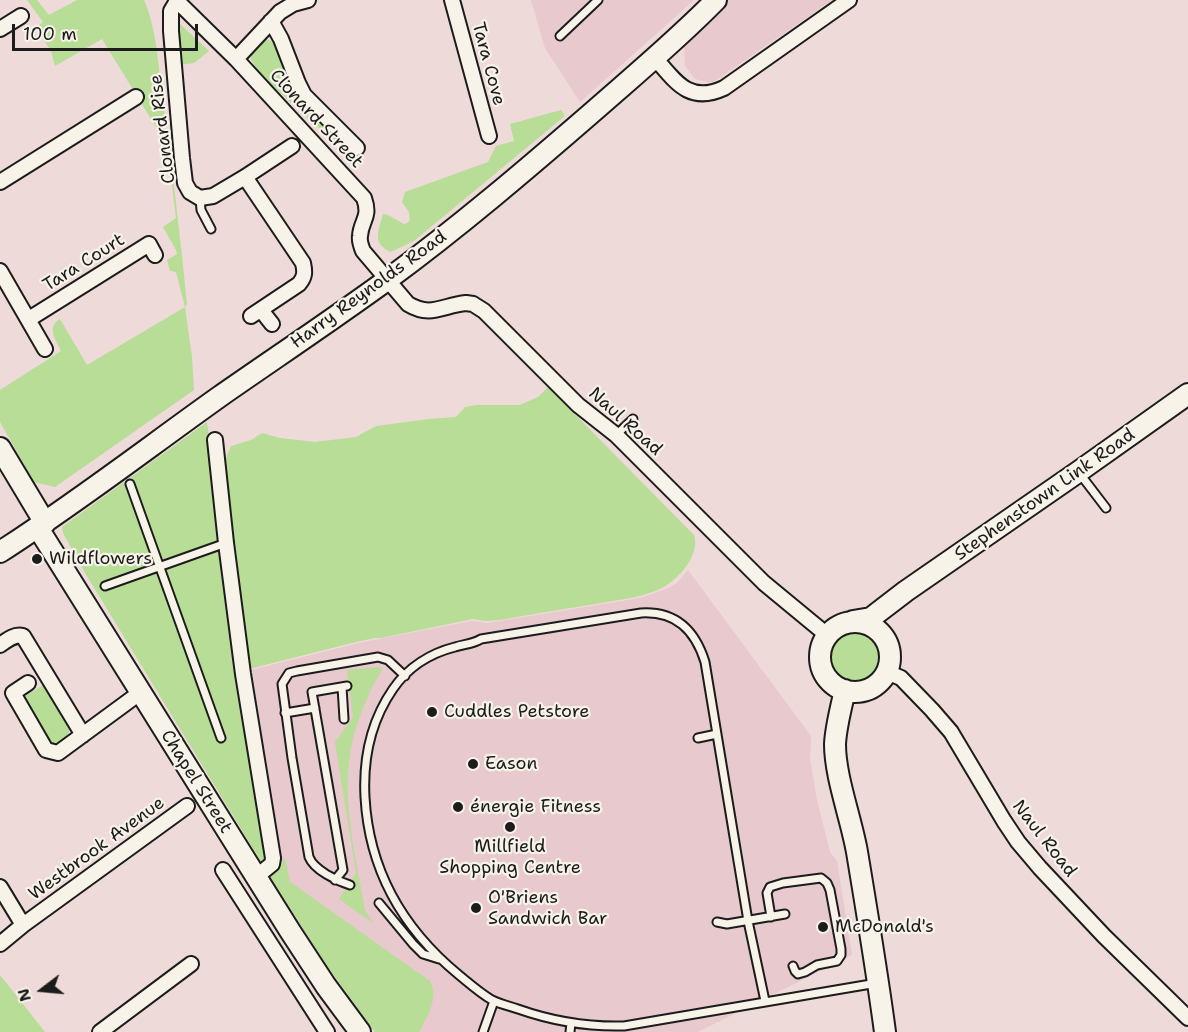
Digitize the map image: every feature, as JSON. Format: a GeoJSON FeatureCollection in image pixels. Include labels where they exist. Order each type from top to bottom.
{"type":"FeatureCollection","features":[{"type":"Feature","properties":{"kind":"street"},"geometry":{"type":"LineString","coordinates":[[236,59],[280,12],[293,4],[308,0]]}},
{"type":"Feature","properties":{"kind":"street","name":"Tara Cove"},"geometry":{"type":"LineString","coordinates":[[452,0],[489,136]]}},
{"type":"Feature","properties":{"kind":"street","name":"Harry Reynolds Road"},"geometry":{"type":"LineString","coordinates":[[0,552],[42,525],[387,280],[495,196],[655,58],[716,0]]}},
{"type":"Feature","properties":{"kind":"street"},"geometry":{"type":"LineString","coordinates":[[655,58],[678,84],[688,91],[712,94],[724,88],[833,5],[849,0]]}},
{"type":"Feature","properties":{"kind":"street","name":"Clonard Street"},"geometry":{"type":"LineString","coordinates":[[176,1],[236,59],[364,198],[367,211],[360,234],[360,243],[363,251],[387,280]]}},
{"type":"Feature","properties":{"kind":"street","name":"Clonard Rise"},"geometry":{"type":"LineString","coordinates":[[176,1],[171,11],[171,31],[182,158],[187,188],[200,198],[213,196],[292,146]]}},
{"type":"Feature","properties":{"kind":"street"},"geometry":{"type":"LineString","coordinates":[[0,29],[21,15]]}},
{"type":"Feature","properties":{"kind":"street"},"geometry":{"type":"LineString","coordinates":[[271,21],[281,39],[304,95],[357,148]]}},
{"type":"Feature","properties":{"kind":"street"},"geometry":{"type":"LineString","coordinates":[[0,182],[112,103],[136,97]]}},
{"type":"Feature","properties":{"kind":"street"},"geometry":{"type":"LineString","coordinates":[[245,177],[303,263],[305,272],[299,284],[256,313],[272,324]]}},
{"type":"Feature","properties":{"kind":"street","name":"Tara Court"},"geometry":{"type":"LineString","coordinates":[[28,318],[148,244],[155,255]]}},
{"type":"Feature","properties":{"kind":"street"},"geometry":{"type":"LineString","coordinates":[[0,271],[45,349]]}},
{"type":"Feature","properties":{"kind":"street","name":"Naul Road"},"geometry":{"type":"LineString","coordinates":[[387,280],[408,304],[417,310],[426,311],[466,303],[479,307],[578,405],[616,435],[764,584],[827,635]]}},
{"type":"Feature","properties":{"kind":"street","name":"Stephenstown Link Road"},"geometry":{"type":"LineString","coordinates":[[886,639],[886,628],[906,591],[1188,394]]}},
{"type":"Feature","properties":{"kind":"street"},"geometry":{"type":"LineString","coordinates":[[215,440],[243,674],[273,858],[272,864],[256,877]]}},
{"type":"Feature","properties":{"kind":"street","name":"Chapel Street"},"geometry":{"type":"LineString","coordinates":[[0,448],[42,525],[141,692],[326,986],[360,1032]]}},
{"type":"Feature","properties":{"kind":"street","name":"Stephenstown Link Road"},"geometry":{"type":"LineString","coordinates":[[853,621],[870,618],[902,596]]}},
{"type":"Feature","properties":{"kind":"street"},"geometry":{"type":"LineString","coordinates":[[853,621],[863,622],[880,632],[886,639],[891,656],[887,672],[877,685],[861,692],[845,690],[829,680],[820,663],[822,644],[827,635],[843,623],[853,621]]}},
{"type":"Feature","properties":{"kind":"street"},"geometry":{"type":"LineString","coordinates":[[0,645],[13,637],[23,636],[83,735]]}},
{"type":"Feature","properties":{"kind":"street","name":"Naul Road"},"geometry":{"type":"LineString","coordinates":[[887,672],[901,678],[951,732],[1004,821],[1040,868],[1104,936],[1188,1018]]}},
{"type":"Feature","properties":{"kind":"street"},"geometry":{"type":"LineString","coordinates":[[28,683],[13,693],[46,750],[58,753],[141,692]]}},
{"type":"Feature","properties":{"kind":"street"},"geometry":{"type":"LineString","coordinates":[[845,690],[836,729],[836,759],[854,832],[885,1032]]}},
{"type":"Feature","properties":{"kind":"street","name":"Westbrook Avenue"},"geometry":{"type":"LineString","coordinates":[[0,944],[187,806]]}},
{"type":"Feature","properties":{"kind":"street"},"geometry":{"type":"LineString","coordinates":[[223,870],[319,1029]]}},
{"type":"Feature","properties":{"kind":"street"},"geometry":{"type":"LineString","coordinates":[[0,887],[23,925]]}},
{"type":"Feature","properties":{"kind":"street"},"geometry":{"type":"LineString","coordinates":[[100,1032],[191,964]]}},
{"type":"Feature","properties":{"kind":"lane"},"geometry":{"type":"LineString","coordinates":[[560,36],[598,0]]}},
{"type":"Feature","properties":{"kind":"lane"},"geometry":{"type":"LineString","coordinates":[[200,198],[201,210],[211,230]]}},
{"type":"Feature","properties":{"kind":"lane"},"geometry":{"type":"LineString","coordinates":[[616,435],[633,419]]}},
{"type":"Feature","properties":{"kind":"lane"},"geometry":{"type":"LineString","coordinates":[[1078,472],[1106,508]]}},
{"type":"Feature","properties":{"kind":"lane"},"geometry":{"type":"LineString","coordinates":[[130,484],[221,738]]}},
{"type":"Feature","properties":{"kind":"lane"},"geometry":{"type":"LineString","coordinates":[[105,586],[226,543]]}},
{"type":"Feature","properties":{"kind":"lane"},"geometry":{"type":"LineString","coordinates":[[765,1001],[748,921],[705,662],[701,648],[682,624],[662,614],[631,614],[481,639],[476,643],[435,653],[412,668],[393,689],[374,728],[365,768],[368,829],[376,861],[391,895],[419,936],[441,959],[494,1001],[542,1017],[572,1023],[624,1026],[878,982]]}},
{"type":"Feature","properties":{"kind":"lane"},"geometry":{"type":"LineString","coordinates":[[350,885],[335,880],[310,861],[282,684],[289,673],[378,657],[388,660],[405,676]]}},
{"type":"Feature","properties":{"kind":"lane"},"geometry":{"type":"LineString","coordinates":[[335,880],[343,870],[312,692],[344,687],[344,719]]}},
{"type":"Feature","properties":{"kind":"lane"},"geometry":{"type":"LineString","coordinates":[[285,713],[315,708]]}},
{"type":"Feature","properties":{"kind":"lane"},"geometry":{"type":"LineString","coordinates":[[698,738],[717,734]]}},
{"type":"Feature","properties":{"kind":"lane"},"geometry":{"type":"LineString","coordinates":[[771,917],[767,893],[770,887],[821,878],[827,883],[842,949],[841,956],[837,961],[817,965],[798,974],[794,966]]}},
{"type":"Feature","properties":{"kind":"lane"},"geometry":{"type":"LineString","coordinates":[[379,903],[423,954],[441,959]]}},
{"type":"Feature","properties":{"kind":"lane"},"geometry":{"type":"LineString","coordinates":[[717,922],[727,924],[785,914]]}},
{"type":"Feature","properties":{"kind":"lane"},"geometry":{"type":"LineString","coordinates":[[483,1032],[494,1001]]}},
{"type":"Feature","properties":{"kind":"lane"},"geometry":{"type":"LineString","coordinates":[[570,1032],[572,1023]]}},
{"type":"Feature","properties":{"kind":"shaded area"},"geometry":{"type":"Polygon","coordinates":[[[531,0],[694,0],[580,102],[545,48],[531,0]]]}},
{"type":"Feature","properties":{"kind":"shaded area"},"geometry":{"type":"Polygon","coordinates":[[[729,0],[832,0],[712,83],[695,79],[685,66],[684,46],[729,0]]]}},
{"type":"Feature","properties":{"kind":"shaded area"},"geometry":{"type":"Polygon","coordinates":[[[688,570],[811,736],[810,759],[817,800],[830,852],[837,861],[852,955],[698,1032],[375,1032],[304,930],[270,875],[276,868],[247,671],[363,642],[472,621],[487,623],[640,598],[677,583],[688,570]]]}},
{"type":"Feature","properties":{"kind":"green space"},"geometry":{"type":"Polygon","coordinates":[[[27,0],[37,0],[49,15],[77,0],[144,0],[152,23],[156,48],[182,252],[187,304],[185,307],[176,272],[170,271],[167,260],[177,254],[176,250],[163,227],[176,218],[167,145],[102,39],[55,66],[51,51],[36,28],[43,22],[27,0]]]}},
{"type":"Feature","properties":{"kind":"green space"},"geometry":{"type":"Polygon","coordinates":[[[180,24],[209,51],[194,63],[180,65],[177,25],[180,24]]]}},
{"type":"Feature","properties":{"kind":"green space"},"geometry":{"type":"Polygon","coordinates":[[[262,40],[269,40],[276,44],[339,136],[335,143],[258,71],[250,53],[262,40]]]}},
{"type":"Feature","properties":{"kind":"green space"},"geometry":{"type":"Polygon","coordinates":[[[561,110],[565,116],[415,240],[390,252],[380,244],[378,231],[383,214],[404,224],[410,220],[409,212],[402,202],[405,192],[488,162],[496,146],[514,141],[510,124],[561,110]]]}},
{"type":"Feature","properties":{"kind":"green space"},"geometry":{"type":"Polygon","coordinates":[[[185,307],[194,390],[55,487],[34,482],[0,422],[0,390],[61,351],[53,334],[56,322],[60,319],[87,365],[185,307]]]}},
{"type":"Feature","properties":{"kind":"green space"},"geometry":{"type":"Polygon","coordinates":[[[548,387],[694,535],[694,551],[680,574],[660,589],[637,597],[500,620],[473,619],[356,642],[249,669],[224,462],[231,446],[251,440],[262,433],[280,438],[315,442],[356,437],[376,426],[456,417],[465,407],[520,405],[538,397],[548,387]]]}},
{"type":"Feature","properties":{"kind":"green space"},"geometry":{"type":"Polygon","coordinates":[[[207,422],[267,860],[263,865],[85,573],[62,527],[207,422]]]}},
{"type":"Feature","properties":{"kind":"green space"},"geometry":{"type":"Polygon","coordinates":[[[855,631],[873,638],[880,656],[873,674],[855,681],[837,674],[830,656],[837,638],[855,631]]]}},
{"type":"Feature","properties":{"kind":"green space"},"geometry":{"type":"Polygon","coordinates":[[[378,667],[382,669],[356,728],[348,773],[353,842],[365,910],[373,923],[339,899],[356,873],[335,742],[353,717],[347,670],[378,667]]]}},
{"type":"Feature","properties":{"kind":"green space"},"geometry":{"type":"Polygon","coordinates":[[[43,685],[69,726],[66,739],[54,746],[50,744],[22,698],[43,685]]]}},
{"type":"Feature","properties":{"kind":"green space"},"geometry":{"type":"Polygon","coordinates":[[[278,858],[283,858],[286,862],[290,882],[430,981],[433,1000],[419,1032],[375,1032],[327,966],[270,877],[277,869],[278,858]]]}},
{"type":"Feature","properties":{"kind":"green space"},"geometry":{"type":"Polygon","coordinates":[[[0,975],[45,1032],[0,1032],[0,975]]]}},
{"type":"Feature","properties":{"kind":"place","name":"Wildflowers"},"geometry":{"type":"Point","coordinates":[37,559]}},
{"type":"Feature","properties":{"kind":"place","name":"Cuddles Petstore"},"geometry":{"type":"Point","coordinates":[432,712]}},
{"type":"Feature","properties":{"kind":"place","name":"Eason"},"geometry":{"type":"Point","coordinates":[473,764]}},
{"type":"Feature","properties":{"kind":"place","name":"énergie Fitness"},"geometry":{"type":"Point","coordinates":[458,807]}},
{"type":"Feature","properties":{"kind":"place","name":"Millfield Shopping Centre"},"geometry":{"type":"Point","coordinates":[510,827]}},
{"type":"Feature","properties":{"kind":"place","name":"O'Briens Sandwich Bar"},"geometry":{"type":"Point","coordinates":[476,908]}},
{"type":"Feature","properties":{"kind":"place","name":"McDonald's"},"geometry":{"type":"Point","coordinates":[823,927]}}]}
